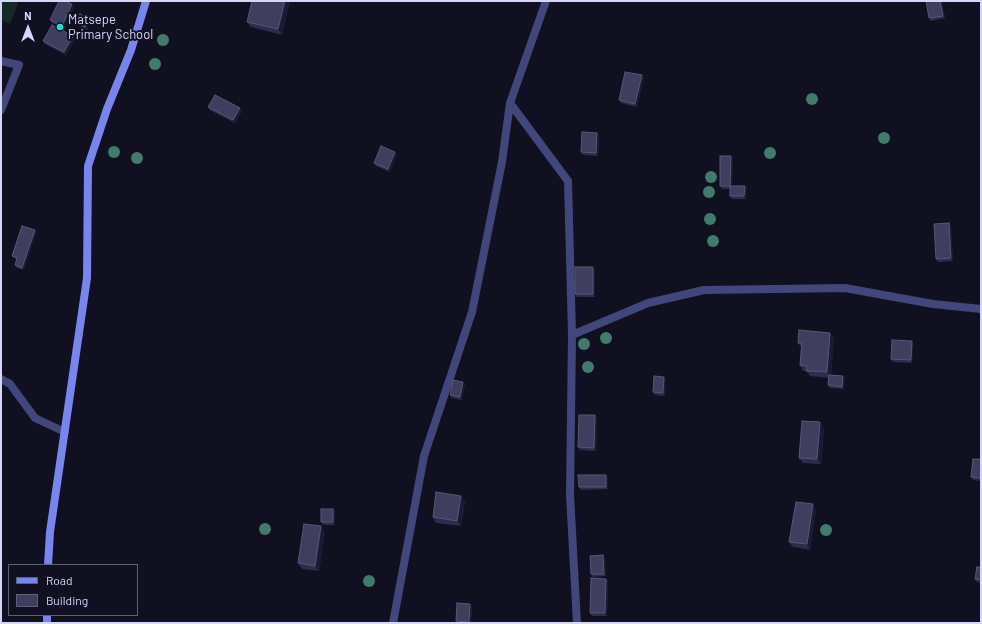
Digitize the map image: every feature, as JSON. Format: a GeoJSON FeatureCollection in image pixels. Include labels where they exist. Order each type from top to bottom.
{"type":"FeatureCollection","features":[{"type":"Feature","properties":{"kind":"street"},"geometry":{"type":"LineString","coordinates":[[48,564],[50,532],[87,278],[88,166],[107,109],[131,50],[146,1]]}},
{"type":"Feature","properties":{"kind":"street"},"geometry":{"type":"LineString","coordinates":[[393,623],[424,456],[472,312],[502,162],[510,103],[546,1]]}},
{"type":"Feature","properties":{"kind":"street"},"geometry":{"type":"LineString","coordinates":[[1,61],[19,65],[1,110]]}},
{"type":"Feature","properties":{"kind":"street"},"geometry":{"type":"LineString","coordinates":[[510,103],[568,181],[572,335],[570,495],[577,623]]}},
{"type":"Feature","properties":{"kind":"street"},"geometry":{"type":"LineString","coordinates":[[572,335],[648,303],[704,290],[845,288],[933,304],[981,309]]}},
{"type":"Feature","properties":{"kind":"street"},"geometry":{"type":"LineString","coordinates":[[1,379],[10,384],[35,418],[65,432]]}},
{"type":"Feature","properties":{"kind":"green space"},"geometry":{"type":"Polygon","coordinates":[[[1,1],[19,1],[10,24],[1,20],[1,1]]]}},
{"type":"Feature","properties":{"kind":"building"},"geometry":{"type":"Polygon","coordinates":[[[59,1],[65,1],[72,4],[62,26],[50,20],[59,1]]]}},
{"type":"Feature","properties":{"kind":"building"},"geometry":{"type":"Polygon","coordinates":[[[252,1],[285,1],[278,29],[247,22],[252,1]]]}},
{"type":"Feature","properties":{"kind":"building"},"geometry":{"type":"Polygon","coordinates":[[[926,1],[940,1],[943,16],[929,18],[926,1]]]}},
{"type":"Feature","properties":{"kind":"building"},"geometry":{"type":"Polygon","coordinates":[[[80,14],[88,19],[85,27],[76,23],[80,14]]]}},
{"type":"Feature","properties":{"kind":"building"},"geometry":{"type":"Polygon","coordinates":[[[52,25],[73,36],[64,52],[43,41],[52,25]]]}},
{"type":"Feature","properties":{"kind":"building"},"geometry":{"type":"Polygon","coordinates":[[[625,72],[642,75],[635,104],[619,100],[625,72]]]}},
{"type":"Feature","properties":{"kind":"building"},"geometry":{"type":"Polygon","coordinates":[[[215,95],[240,108],[233,120],[208,107],[215,95]]]}},
{"type":"Feature","properties":{"kind":"building"},"geometry":{"type":"Polygon","coordinates":[[[582,132],[597,133],[596,153],[581,152],[582,132]]]}},
{"type":"Feature","properties":{"kind":"building"},"geometry":{"type":"Polygon","coordinates":[[[381,146],[395,152],[388,169],[374,163],[381,146]]]}},
{"type":"Feature","properties":{"kind":"building"},"geometry":{"type":"Polygon","coordinates":[[[720,156],[731,156],[730,186],[720,186],[720,156]]]}},
{"type":"Feature","properties":{"kind":"building"},"geometry":{"type":"Polygon","coordinates":[[[730,186],[745,186],[744,196],[730,196],[730,186]]]}},
{"type":"Feature","properties":{"kind":"building"},"geometry":{"type":"Polygon","coordinates":[[[949,223],[951,258],[936,259],[934,224],[949,223]]]}},
{"type":"Feature","properties":{"kind":"building"},"geometry":{"type":"Polygon","coordinates":[[[22,226],[35,230],[22,268],[15,265],[17,258],[12,256],[22,226]]]}},
{"type":"Feature","properties":{"kind":"building"},"geometry":{"type":"Polygon","coordinates":[[[575,267],[593,267],[593,294],[575,294],[575,267]]]}},
{"type":"Feature","properties":{"kind":"building"},"geometry":{"type":"Polygon","coordinates":[[[799,330],[830,333],[827,372],[806,371],[807,366],[800,365],[802,343],[798,343],[799,330]]]}},
{"type":"Feature","properties":{"kind":"building"},"geometry":{"type":"Polygon","coordinates":[[[892,340],[912,341],[911,360],[891,359],[892,340]]]}},
{"type":"Feature","properties":{"kind":"building"},"geometry":{"type":"Polygon","coordinates":[[[829,375],[843,376],[842,387],[828,385],[829,375]]]}},
{"type":"Feature","properties":{"kind":"building"},"geometry":{"type":"Polygon","coordinates":[[[654,376],[664,377],[663,393],[653,392],[654,376]]]}},
{"type":"Feature","properties":{"kind":"building"},"geometry":{"type":"Polygon","coordinates":[[[453,380],[463,382],[460,397],[450,395],[453,380]]]}},
{"type":"Feature","properties":{"kind":"building"},"geometry":{"type":"Polygon","coordinates":[[[579,415],[595,415],[594,448],[578,447],[579,415]]]}},
{"type":"Feature","properties":{"kind":"building"},"geometry":{"type":"Polygon","coordinates":[[[802,421],[820,422],[817,459],[799,458],[802,421]]]}},
{"type":"Feature","properties":{"kind":"building"},"geometry":{"type":"Polygon","coordinates":[[[973,459],[981,459],[981,478],[971,477],[973,459]]]}},
{"type":"Feature","properties":{"kind":"building"},"geometry":{"type":"Polygon","coordinates":[[[578,475],[606,475],[606,487],[579,487],[578,475]]]}},
{"type":"Feature","properties":{"kind":"building"},"geometry":{"type":"Polygon","coordinates":[[[436,492],[461,496],[457,521],[433,517],[436,492]]]}},
{"type":"Feature","properties":{"kind":"building"},"geometry":{"type":"Polygon","coordinates":[[[796,502],[813,504],[807,544],[789,542],[796,502]]]}},
{"type":"Feature","properties":{"kind":"building"},"geometry":{"type":"Polygon","coordinates":[[[321,509],[333,509],[333,522],[321,522],[321,509]]]}},
{"type":"Feature","properties":{"kind":"building"},"geometry":{"type":"Polygon","coordinates":[[[304,524],[321,526],[315,566],[298,563],[304,524]]]}},
{"type":"Feature","properties":{"kind":"building"},"geometry":{"type":"Polygon","coordinates":[[[603,555],[604,574],[591,574],[590,556],[603,555]]]}},
{"type":"Feature","properties":{"kind":"building"},"geometry":{"type":"Polygon","coordinates":[[[977,567],[981,567],[981,580],[975,579],[977,567]]]}},
{"type":"Feature","properties":{"kind":"building"},"geometry":{"type":"Polygon","coordinates":[[[591,578],[606,579],[605,613],[590,613],[591,578]]]}},
{"type":"Feature","properties":{"kind":"building"},"geometry":{"type":"Polygon","coordinates":[[[457,603],[470,604],[469,622],[456,621],[457,603]]]}},
{"type":"Feature","properties":{"kind":"place","name":"Matsepe Primary School"},"geometry":{"type":"Point","coordinates":[60,27]}}]}
